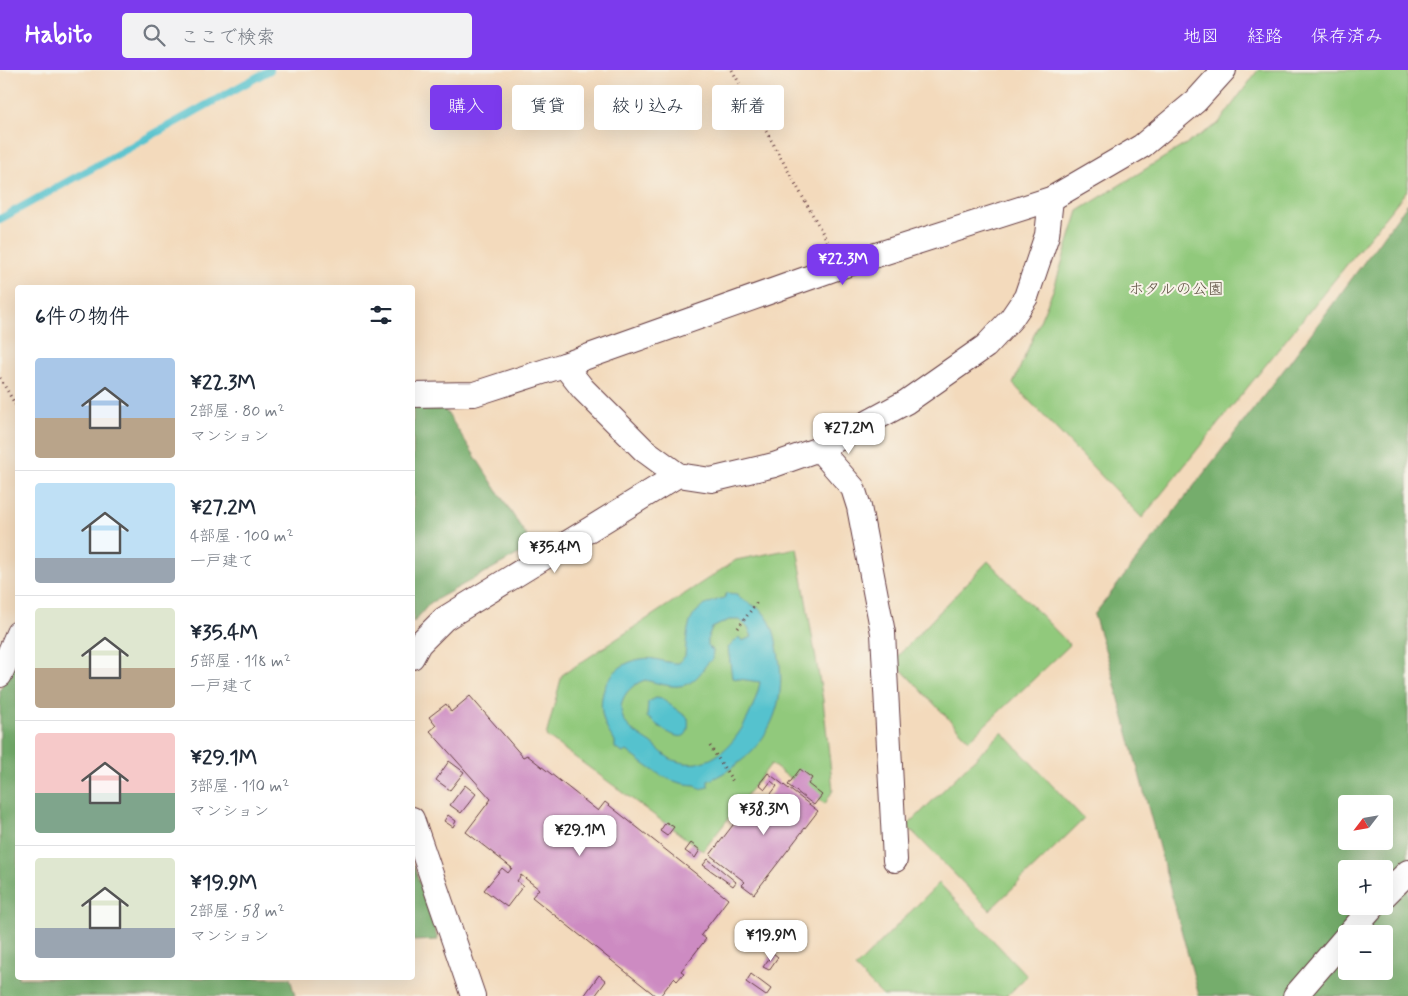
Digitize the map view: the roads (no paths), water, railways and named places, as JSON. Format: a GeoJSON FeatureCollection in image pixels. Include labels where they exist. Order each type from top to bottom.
{"type":"FeatureCollection","features":[{"type":"Feature","properties":{"kind":"street"},"geometry":{"type":"LineString","coordinates":[[415,395],[474,394],[842,266],[1051,199],[1142,146],[1196,101],[1224,70]]}},
{"type":"Feature","properties":{"kind":"street"},"geometry":{"type":"LineString","coordinates":[[564,364],[583,389],[644,450],[678,475],[711,480],[774,465],[819,450],[906,402],[986,346],[1012,319],[1026,297],[1048,235],[1051,199]]}},
{"type":"Feature","properties":{"kind":"street"},"geometry":{"type":"LineString","coordinates":[[819,450],[853,488],[859,507],[883,633],[895,860]]}},
{"type":"Feature","properties":{"kind":"street"},"geometry":{"type":"LineString","coordinates":[[415,651],[419,644],[444,619],[678,475]]}},
{"type":"Feature","properties":{"kind":"street"},"geometry":{"type":"LineString","coordinates":[[0,675],[15,640]]}},
{"type":"Feature","properties":{"kind":"street"},"geometry":{"type":"LineString","coordinates":[[415,828],[473,996]]}},
{"type":"Feature","properties":{"kind":"street"},"geometry":{"type":"LineString","coordinates":[[1393,887],[1408,872]]}},
{"type":"Feature","properties":{"kind":"street"},"geometry":{"type":"LineString","coordinates":[[1357,925],[1366,915]]}},
{"type":"Feature","properties":{"kind":"street"},"geometry":{"type":"LineString","coordinates":[[1295,996],[1338,946]]}},
{"type":"Feature","properties":{"kind":"water"},"geometry":{"type":"Polygon","coordinates":[[[727,593],[737,594],[743,600],[763,612],[769,620],[778,652],[781,673],[780,694],[768,730],[757,745],[727,771],[708,781],[708,787],[699,789],[696,785],[676,782],[667,778],[627,751],[623,753],[615,748],[615,741],[607,729],[601,704],[608,680],[627,663],[646,658],[679,663],[685,656],[689,626],[696,612],[712,602],[724,598],[727,593]],[[729,620],[712,628],[708,637],[708,647],[713,650],[712,660],[691,682],[685,685],[672,686],[645,680],[630,689],[623,699],[621,711],[628,726],[673,760],[693,763],[708,760],[721,752],[733,741],[751,712],[760,682],[732,678],[728,648],[739,637],[742,641],[752,637],[748,628],[740,620],[729,620]]]}},
{"type":"Feature","properties":{"kind":"water"},"geometry":{"type":"Polygon","coordinates":[[[656,698],[662,699],[688,718],[688,729],[685,735],[680,737],[674,735],[659,727],[647,717],[648,702],[656,698]]]}},
{"type":"Feature","properties":{"kind":"waterway"},"geometry":{"type":"LineString","coordinates":[[0,219],[270,70]]}},
{"type":"Feature","properties":{"kind":"park label","name":"ホタルの公園"},"geometry":{"type":"Point","coordinates":[1176,288]}}]}
